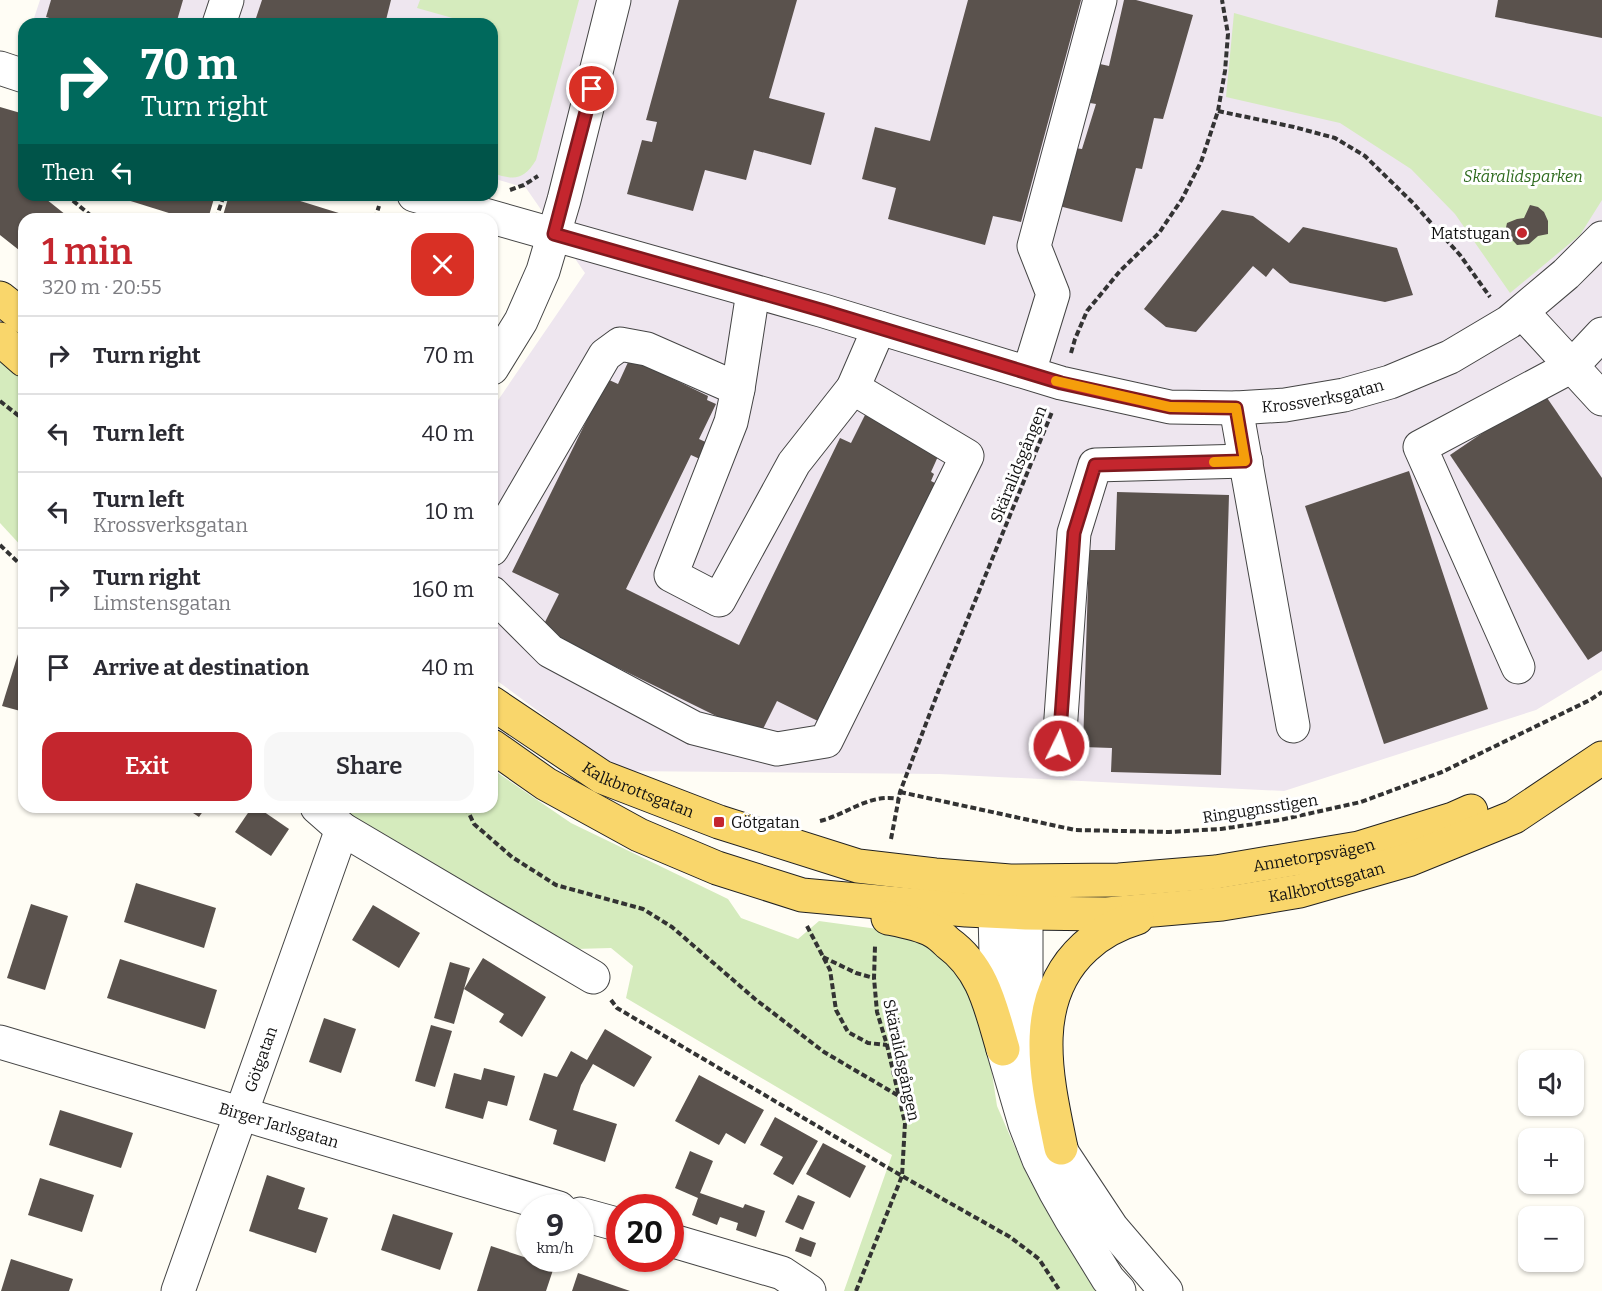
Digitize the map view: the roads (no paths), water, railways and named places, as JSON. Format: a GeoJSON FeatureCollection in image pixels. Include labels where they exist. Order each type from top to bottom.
{"type":"FeatureCollection","features":[{"type":"Feature","properties":{"kind":"main road"},"geometry":{"type":"LineString","coordinates":[[0,298],[18,312]]}},
{"type":"Feature","properties":{"kind":"main road"},"geometry":{"type":"LineString","coordinates":[[0,339],[18,355]]}},
{"type":"Feature","properties":{"kind":"main road","name":"Kalkbrottsgatan"},"geometry":{"type":"LineString","coordinates":[[498,707],[602,777],[719,822],[858,866],[1010,881]]}},
{"type":"Feature","properties":{"kind":"main road","name":"Kalkbrottsgatan"},"geometry":{"type":"LineString","coordinates":[[498,750],[546,784],[639,835],[717,868],[805,910],[1107,914],[1222,904],[1300,891],[1408,860],[1514,817],[1602,756]]}},
{"type":"Feature","properties":{"kind":"main road","name":"Annetorpsvägen"},"geometry":{"type":"LineString","coordinates":[[1010,881],[1119,880],[1216,872],[1359,848],[1454,819],[1602,756]]}},
{"type":"Feature","properties":{"kind":"main road"},"geometry":{"type":"LineString","coordinates":[[1061,1148],[1049,1088],[1046,1049],[1049,1010],[1058,981],[1072,958],[1098,935],[1128,921],[1168,909]]}},
{"type":"Feature","properties":{"kind":"main road"},"geometry":{"type":"LineString","coordinates":[[805,910],[867,913],[934,931],[960,952],[974,968],[986,992],[1003,1049]]}},
{"type":"Feature","properties":{"kind":"street"},"geometry":{"type":"LineString","coordinates":[[221,18],[227,0]]}},
{"type":"Feature","properties":{"kind":"street"},"geometry":{"type":"LineString","coordinates":[[498,358],[521,321],[543,271],[614,0]]}},
{"type":"Feature","properties":{"kind":"street"},"geometry":{"type":"LineString","coordinates":[[1029,372],[1053,294],[1034,246],[1100,0]]}},
{"type":"Feature","properties":{"kind":"street"},"geometry":{"type":"LineString","coordinates":[[0,68],[18,74]]}},
{"type":"Feature","properties":{"kind":"street","name":"Krossverksgatan"},"geometry":{"type":"LineString","coordinates":[[436,201],[479,213]]}},
{"type":"Feature","properties":{"kind":"street","name":"Krossverksgatan"},"geometry":{"type":"LineString","coordinates":[[498,218],[1061,383],[1170,407],[1236,408],[1284,405],[1334,397],[1390,382],[1450,357],[1515,317],[1566,274],[1602,238]]}},
{"type":"Feature","properties":{"kind":"street"},"geometry":{"type":"LineString","coordinates":[[753,292],[731,422],[671,575],[719,600],[794,463],[853,388],[879,328]]}},
{"type":"Feature","properties":{"kind":"street"},"geometry":{"type":"LineString","coordinates":[[1515,317],[1572,366],[1602,399]]}},
{"type":"Feature","properties":{"kind":"street"},"geometry":{"type":"LineString","coordinates":[[1518,667],[1420,447],[1572,366],[1602,334]]}},
{"type":"Feature","properties":{"kind":"street"},"geometry":{"type":"LineString","coordinates":[[498,539],[605,355],[620,344],[647,349],[738,389]]}},
{"type":"Feature","properties":{"kind":"street"},"geometry":{"type":"LineString","coordinates":[[498,599],[550,651],[694,728],[777,749],[826,741],[967,456],[853,388]]}},
{"type":"Feature","properties":{"kind":"street"},"geometry":{"type":"LineString","coordinates":[[1236,408],[1293,726]]}},
{"type":"Feature","properties":{"kind":"street"},"geometry":{"type":"LineString","coordinates":[[1059,746],[1074,533],[1095,465],[1245,461]]}},
{"type":"Feature","properties":{"kind":"street"},"geometry":{"type":"LineString","coordinates":[[324,813],[342,829],[593,977]]}},
{"type":"Feature","properties":{"kind":"street","name":"Götgatan"},"geometry":{"type":"LineString","coordinates":[[178,1291],[342,829]]}},
{"type":"Feature","properties":{"kind":"street"},"geometry":{"type":"LineString","coordinates":[[1010,881],[1010,913],[1026,1042],[1033,1075],[1063,1154],[1112,1228],[1166,1291]]}},
{"type":"Feature","properties":{"kind":"street"},"geometry":{"type":"LineString","coordinates":[[1010,913],[997,995],[1003,1049],[1025,1124],[1039,1160],[1076,1228],[1108,1279],[1119,1291]]}},
{"type":"Feature","properties":{"kind":"street","name":"Birger Jarlsgatan"},"geometry":{"type":"LineString","coordinates":[[0,1042],[516,1195]]}},
{"type":"Feature","properties":{"kind":"street"},"geometry":{"type":"LineString","coordinates":[[684,1244],[782,1273],[809,1291]]}},
{"type":"Feature","properties":{"kind":"place","name":"Matstugan"},"geometry":{"type":"Point","coordinates":[1522,233]}},
{"type":"Feature","properties":{"kind":"place","name":"Götgatan"},"geometry":{"type":"Point","coordinates":[719,822]}},
{"type":"Feature","properties":{"kind":"park label","name":"Skäralidsparken"},"geometry":{"type":"Point","coordinates":[1523,176]}}]}
